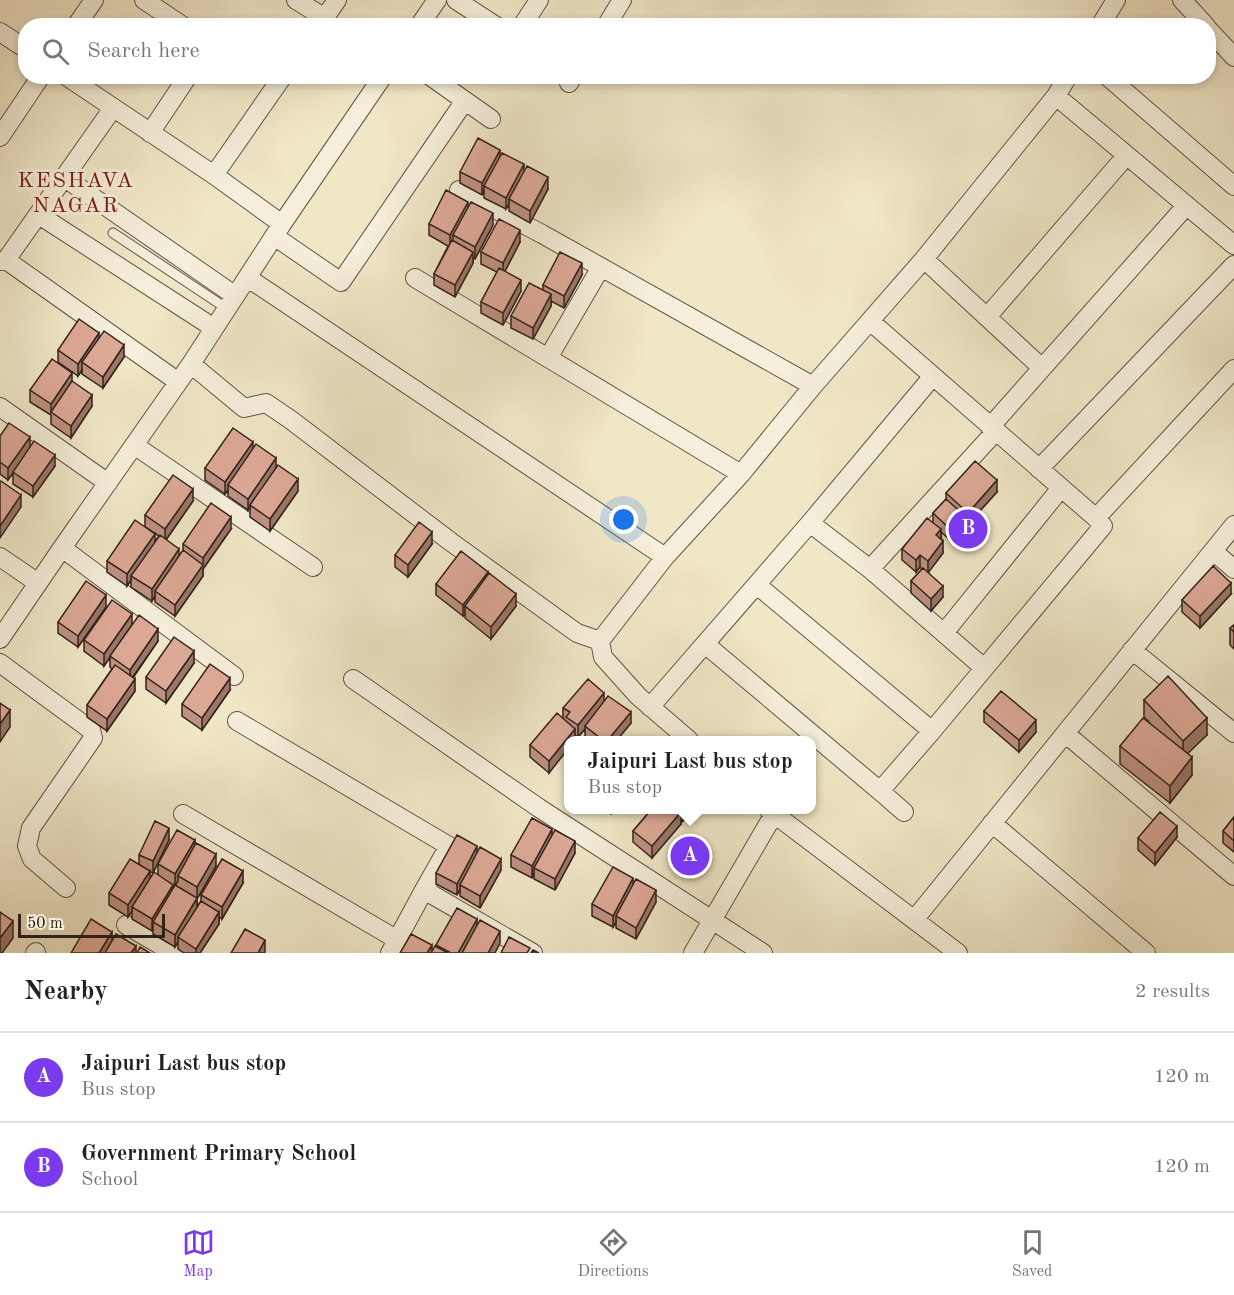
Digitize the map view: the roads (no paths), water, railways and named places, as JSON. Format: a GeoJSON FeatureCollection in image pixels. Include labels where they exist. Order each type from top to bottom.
{"type":"FeatureCollection","features":[{"type":"Feature","properties":{"kind":"street"},"geometry":{"type":"LineString","coordinates":[[82,18],[94,0]]}},
{"type":"Feature","properties":{"kind":"street"},"geometry":{"type":"LineString","coordinates":[[144,0],[171,18]]}},
{"type":"Feature","properties":{"kind":"street"},"geometry":{"type":"LineString","coordinates":[[296,0],[317,18]]}},
{"type":"Feature","properties":{"kind":"street"},"geometry":{"type":"LineString","coordinates":[[325,18],[337,0]]}},
{"type":"Feature","properties":{"kind":"street"},"geometry":{"type":"LineString","coordinates":[[425,18],[437,0]]}},
{"type":"Feature","properties":{"kind":"street"},"geometry":{"type":"LineString","coordinates":[[456,0],[484,18]]}},
{"type":"Feature","properties":{"kind":"street"},"geometry":{"type":"LineString","coordinates":[[527,18],[539,0]]}},
{"type":"Feature","properties":{"kind":"street"},"geometry":{"type":"LineString","coordinates":[[611,18],[622,0]]}},
{"type":"Feature","properties":{"kind":"street"},"geometry":{"type":"LineString","coordinates":[[1105,18],[1116,0]]}},
{"type":"Feature","properties":{"kind":"street"},"geometry":{"type":"LineString","coordinates":[[1182,0],[1199,18]]}},
{"type":"Feature","properties":{"kind":"street"},"geometry":{"type":"LineString","coordinates":[[0,32],[18,44]]}},
{"type":"Feature","properties":{"kind":"street"},"geometry":{"type":"LineString","coordinates":[[1216,37],[1234,57]]}},
{"type":"Feature","properties":{"kind":"street"},"geometry":{"type":"LineString","coordinates":[[0,137],[35,84]]}},
{"type":"Feature","properties":{"kind":"street"},"geometry":{"type":"LineString","coordinates":[[78,84],[214,176],[341,282],[464,102]]}},
{"type":"Feature","properties":{"kind":"street"},"geometry":{"type":"LineString","coordinates":[[150,133],[183,84]]}},
{"type":"Feature","properties":{"kind":"street"},"geometry":{"type":"LineString","coordinates":[[214,176],[271,84]]}},
{"type":"Feature","properties":{"kind":"street"},"geometry":{"type":"LineString","coordinates":[[0,639],[177,381],[191,364],[230,302],[378,84]]}},
{"type":"Feature","properties":{"kind":"street"},"geometry":{"type":"LineString","coordinates":[[440,84],[491,119]]}},
{"type":"Feature","properties":{"kind":"street"},"geometry":{"type":"LineString","coordinates":[[683,736],[650,707],[603,657],[600,641],[664,557],[741,474],[813,386],[924,259],[1056,96],[1063,84]]}},
{"type":"Feature","properties":{"kind":"street"},"geometry":{"type":"LineString","coordinates":[[1116,84],[1234,186]]}},
{"type":"Feature","properties":{"kind":"street"},"geometry":{"type":"LineString","coordinates":[[1056,96],[1234,245]]}},
{"type":"Feature","properties":{"kind":"street"},"geometry":{"type":"LineString","coordinates":[[113,108],[39,215],[3,260],[177,381]]}},
{"type":"Feature","properties":{"kind":"street"},"geometry":{"type":"LineString","coordinates":[[987,317],[1126,156]]}},
{"type":"Feature","properties":{"kind":"street"},"geometry":{"type":"LineString","coordinates":[[65,178],[230,302]]}},
{"type":"Feature","properties":{"kind":"street"},"geometry":{"type":"LineString","coordinates":[[459,190],[813,386]]}},
{"type":"Feature","properties":{"kind":"street"},"geometry":{"type":"LineString","coordinates":[[870,570],[992,429],[1041,368],[1186,206]]}},
{"type":"Feature","properties":{"kind":"street"},"geometry":{"type":"LineString","coordinates":[[39,215],[214,328]]}},
{"type":"Feature","properties":{"kind":"street"},"geometry":{"type":"LineString","coordinates":[[924,259],[1041,368]]}},
{"type":"Feature","properties":{"kind":"street"},"geometry":{"type":"LineString","coordinates":[[1039,469],[1234,265]]}},
{"type":"Feature","properties":{"kind":"street"},"geometry":{"type":"LineString","coordinates":[[548,358],[601,267]]}},
{"type":"Feature","properties":{"kind":"street"},"geometry":{"type":"LineString","coordinates":[[248,278],[664,557]]}},
{"type":"Feature","properties":{"kind":"street"},"geometry":{"type":"LineString","coordinates":[[415,278],[741,474]]}},
{"type":"Feature","properties":{"kind":"street"},"geometry":{"type":"LineString","coordinates":[[870,321],[1103,525],[933,731],[880,791]]}},
{"type":"Feature","properties":{"kind":"street"},"geometry":{"type":"LineString","coordinates":[[191,364],[244,408],[266,403],[577,633],[600,641]]}},
{"type":"Feature","properties":{"kind":"street"},"geometry":{"type":"LineString","coordinates":[[1096,518],[1234,369]]}},
{"type":"Feature","properties":{"kind":"street"},"geometry":{"type":"LineString","coordinates":[[650,707],[757,585],[933,376]]}},
{"type":"Feature","properties":{"kind":"street"},"geometry":{"type":"LineString","coordinates":[[0,407],[108,483]]}},
{"type":"Feature","properties":{"kind":"street"},"geometry":{"type":"LineString","coordinates":[[134,446],[313,567]]}},
{"type":"Feature","properties":{"kind":"street"},"geometry":{"type":"LineString","coordinates":[[944,633],[1061,488]]}},
{"type":"Feature","properties":{"kind":"street"},"geometry":{"type":"LineString","coordinates":[[810,523],[870,570],[984,668]]}},
{"type":"Feature","properties":{"kind":"street"},"geometry":{"type":"LineString","coordinates":[[914,920],[1234,525]]}},
{"type":"Feature","properties":{"kind":"street"},"geometry":{"type":"LineString","coordinates":[[62,548],[234,676]]}},
{"type":"Feature","properties":{"kind":"street"},"geometry":{"type":"LineString","coordinates":[[1213,551],[1234,569]]}},
{"type":"Feature","properties":{"kind":"street"},"geometry":{"type":"LineString","coordinates":[[0,557],[38,583]]}},
{"type":"Feature","properties":{"kind":"street"},"geometry":{"type":"LineString","coordinates":[[757,585],[933,731]]}},
{"type":"Feature","properties":{"kind":"street"},"geometry":{"type":"LineString","coordinates":[[705,644],[815,736]]}},
{"type":"Feature","properties":{"kind":"street"},"geometry":{"type":"LineString","coordinates":[[1132,650],[1234,733]]}},
{"type":"Feature","properties":{"kind":"street"},"geometry":{"type":"LineString","coordinates":[[0,663],[91,730],[93,738],[32,828],[27,846],[32,859],[66,888]]}},
{"type":"Feature","properties":{"kind":"street"},"geometry":{"type":"LineString","coordinates":[[353,679],[539,808],[763,953]]}},
{"type":"Feature","properties":{"kind":"street"},"geometry":{"type":"LineString","coordinates":[[183,814],[393,946],[449,846],[237,721]]}},
{"type":"Feature","properties":{"kind":"street"},"geometry":{"type":"LineString","coordinates":[[1066,734],[1234,876]]}},
{"type":"Feature","properties":{"kind":"street"},"geometry":{"type":"LineString","coordinates":[[816,737],[903,812]]}},
{"type":"Feature","properties":{"kind":"street"},"geometry":{"type":"LineString","coordinates":[[693,953],[771,814]]}},
{"type":"Feature","properties":{"kind":"street"},"geometry":{"type":"LineString","coordinates":[[775,814],[958,953]]}},
{"type":"Feature","properties":{"kind":"street"},"geometry":{"type":"LineString","coordinates":[[992,823],[1146,953]]}},
{"type":"Feature","properties":{"kind":"street"},"geometry":{"type":"LineString","coordinates":[[424,890],[533,953]]}},
{"type":"Feature","properties":{"kind":"street"},"geometry":{"type":"LineString","coordinates":[[126,925],[174,953]]}},
{"type":"Feature","properties":{"kind":"lane"},"geometry":{"type":"LineString","coordinates":[[113,234],[230,302]]}},
{"type":"Feature","properties":{"kind":"place","name":"Government Primary School"},"geometry":{"type":"Point","coordinates":[968,529]}},
{"type":"Feature","properties":{"kind":"place","name":"Jaipuri Last bus stop"},"geometry":{"type":"Point","coordinates":[690,856]}},
{"type":"Feature","properties":{"kind":"district","name":"KESHAVA NAGAR"},"geometry":{"type":"Point","coordinates":[76,192]}}]}
